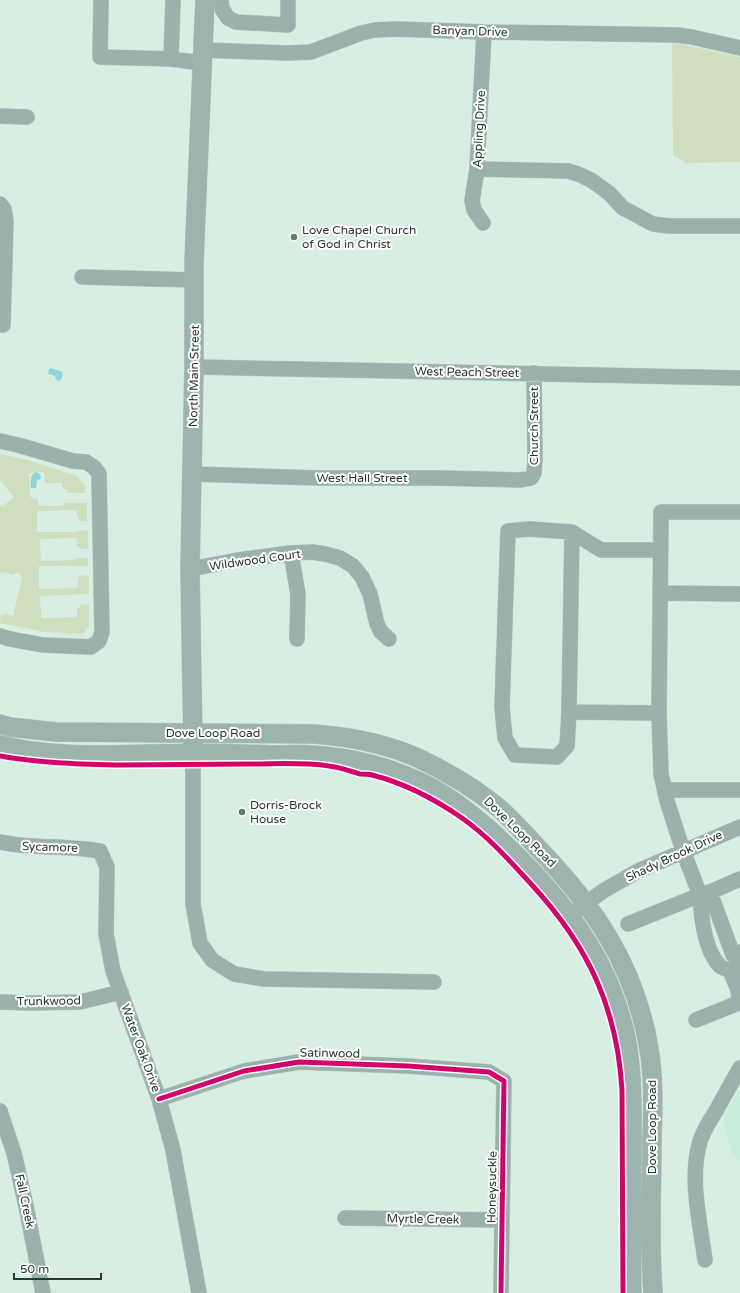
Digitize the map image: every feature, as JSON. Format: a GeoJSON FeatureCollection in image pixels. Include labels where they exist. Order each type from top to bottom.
{"type":"FeatureCollection","features":[{"type":"Feature","properties":{"kind":"main road","name":"North Main Street"},"geometry":{"type":"LineString","coordinates":[[193,753],[190,569],[194,367],[194,280],[205,0]]}},
{"type":"Feature","properties":{"kind":"main road","name":"Dove Loop Road"},"geometry":{"type":"LineString","coordinates":[[0,724],[10,727],[56,732],[277,733],[315,734],[355,739],[421,759],[465,784],[500,810],[554,864],[593,912],[612,942],[630,982],[643,1022],[649,1052],[653,1099],[651,1231],[653,1293]]}},
{"type":"Feature","properties":{"kind":"main road","name":"Dove Loop Road"},"geometry":{"type":"LineString","coordinates":[[0,745],[56,753],[102,755],[193,753],[309,755],[332,757],[394,772],[412,779],[433,789],[454,802],[486,826],[538,878],[570,915],[585,937],[600,965],[618,1008],[626,1039],[631,1076],[632,1293]]}},
{"type":"Feature","properties":{"kind":"street","name":"Banyan Drive"},"geometry":{"type":"LineString","coordinates":[[101,0],[100,57],[171,59],[203,56],[311,52],[361,33],[375,30],[396,29],[677,35],[740,48]]}},
{"type":"Feature","properties":{"kind":"street"},"geometry":{"type":"LineString","coordinates":[[171,59],[173,0]]}},
{"type":"Feature","properties":{"kind":"street"},"geometry":{"type":"LineString","coordinates":[[221,0],[222,9],[228,18],[236,22],[288,25],[288,0]]}},
{"type":"Feature","properties":{"kind":"street","name":"Appling Drive"},"geometry":{"type":"LineString","coordinates":[[483,223],[474,210],[472,201],[477,169],[484,32]]}},
{"type":"Feature","properties":{"kind":"street"},"geometry":{"type":"LineString","coordinates":[[0,116],[27,117]]}},
{"type":"Feature","properties":{"kind":"street"},"geometry":{"type":"LineString","coordinates":[[477,169],[568,171],[590,180],[609,193],[623,208],[653,224],[670,226],[740,226]]}},
{"type":"Feature","properties":{"kind":"street"},"geometry":{"type":"LineString","coordinates":[[0,204],[4,209],[6,221],[3,325]]}},
{"type":"Feature","properties":{"kind":"street"},"geometry":{"type":"LineString","coordinates":[[82,277],[194,280]]}},
{"type":"Feature","properties":{"kind":"street","name":"West Peach Street"},"geometry":{"type":"LineString","coordinates":[[194,367],[740,378]]}},
{"type":"Feature","properties":{"kind":"street","name":"Church Street"},"geometry":{"type":"LineString","coordinates":[[531,478],[534,473],[535,460],[534,374]]}},
{"type":"Feature","properties":{"kind":"street"},"geometry":{"type":"LineString","coordinates":[[0,441],[73,461],[86,462],[94,467],[99,474],[102,632],[99,641],[91,647],[43,645],[0,636]]}},
{"type":"Feature","properties":{"kind":"street","name":"West Hall Street"},"geometry":{"type":"LineString","coordinates":[[192,474],[320,478],[520,480],[531,478]]}},
{"type":"Feature","properties":{"kind":"street"},"geometry":{"type":"LineString","coordinates":[[705,893],[704,931],[710,948],[719,966],[730,970],[738,967],[737,953],[683,851],[661,774],[660,550],[661,512],[740,512]]}},
{"type":"Feature","properties":{"kind":"street"},"geometry":{"type":"LineString","coordinates":[[572,532],[569,712],[567,746],[557,757],[515,755],[505,738],[502,707],[508,531],[529,529],[572,532],[601,550],[660,550]]}},
{"type":"Feature","properties":{"kind":"street","name":"Wildwood Court"},"geometry":{"type":"LineString","coordinates":[[190,569],[238,560],[291,553],[313,552],[340,558],[353,566],[362,577],[370,594],[377,624],[381,632],[389,639]]}},
{"type":"Feature","properties":{"kind":"street"},"geometry":{"type":"LineString","coordinates":[[291,553],[298,594],[297,639]]}},
{"type":"Feature","properties":{"kind":"street"},"geometry":{"type":"LineString","coordinates":[[661,594],[740,594]]}},
{"type":"Feature","properties":{"kind":"street"},"geometry":{"type":"LineString","coordinates":[[569,712],[660,713]]}},
{"type":"Feature","properties":{"kind":"street"},"geometry":{"type":"LineString","coordinates":[[193,753],[194,904],[200,943],[212,960],[234,974],[264,979],[434,982]]}},
{"type":"Feature","properties":{"kind":"street"},"geometry":{"type":"LineString","coordinates":[[665,790],[740,790]]}},
{"type":"Feature","properties":{"kind":"street","name":"Shady Brook Drive"},"geometry":{"type":"LineString","coordinates":[[570,915],[603,891],[638,871],[740,827]]}},
{"type":"Feature","properties":{"kind":"street","name":"Sycamore"},"geometry":{"type":"LineString","coordinates":[[0,842],[20,846],[84,848],[100,851]]}},
{"type":"Feature","properties":{"kind":"street","name":"Water Oak Drive"},"geometry":{"type":"LineString","coordinates":[[100,851],[107,867],[106,934],[113,971],[159,1099],[172,1150],[199,1293]]}},
{"type":"Feature","properties":{"kind":"street"},"geometry":{"type":"LineString","coordinates":[[628,924],[740,879]]}},
{"type":"Feature","properties":{"kind":"street"},"geometry":{"type":"LineString","coordinates":[[696,1020],[736,1004],[739,998],[738,990],[730,970]]}},
{"type":"Feature","properties":{"kind":"street","name":"Trunkwood"},"geometry":{"type":"LineString","coordinates":[[0,1002],[80,1002],[121,992]]}},
{"type":"Feature","properties":{"kind":"street","name":"Satinwood"},"geometry":{"type":"LineString","coordinates":[[159,1099],[244,1071],[299,1062],[408,1066],[489,1072],[504,1081]]}},
{"type":"Feature","properties":{"kind":"street"},"geometry":{"type":"LineString","coordinates":[[705,1260],[696,1192],[695,1169],[697,1153],[706,1126],[740,1068]]}},
{"type":"Feature","properties":{"kind":"street","name":"Honeysuckle"},"geometry":{"type":"LineString","coordinates":[[501,1293],[504,1081]]}},
{"type":"Feature","properties":{"kind":"street","name":"Fall Creek"},"geometry":{"type":"LineString","coordinates":[[0,1111],[14,1153],[43,1293]]}},
{"type":"Feature","properties":{"kind":"street","name":"Myrtle Creek"},"geometry":{"type":"LineString","coordinates":[[344,1218],[502,1220]]}},
{"type":"Feature","properties":{"kind":"shaded area"},"geometry":{"type":"Polygon","coordinates":[[[672,42],[740,57],[740,162],[686,163],[673,155],[672,42]]]}},
{"type":"Feature","properties":{"kind":"shaded area"},"geometry":{"type":"Polygon","coordinates":[[[0,454],[31,461],[77,476],[85,486],[85,493],[67,493],[67,490],[63,489],[62,483],[45,483],[44,472],[29,473],[30,496],[38,499],[38,506],[61,506],[64,505],[64,503],[87,503],[87,521],[79,521],[76,510],[37,511],[37,532],[77,532],[88,530],[88,549],[80,549],[80,547],[77,547],[77,538],[40,539],[41,561],[88,558],[88,566],[39,566],[39,589],[78,588],[78,577],[81,577],[81,575],[89,576],[89,594],[40,596],[42,618],[77,617],[77,608],[80,608],[80,605],[89,604],[89,626],[83,634],[44,632],[0,623],[1,615],[4,614],[13,616],[22,577],[18,573],[15,573],[14,575],[1,572],[0,574],[0,504],[2,507],[14,497],[0,480],[0,454]]]}},
{"type":"Feature","properties":{"kind":"shaded area"},"geometry":{"type":"Polygon","coordinates":[[[740,1088],[740,1161],[732,1155],[723,1117],[740,1088]]]}},
{"type":"Feature","properties":{"kind":"water"},"geometry":{"type":"Polygon","coordinates":[[[51,368],[63,372],[60,381],[56,380],[55,376],[48,374],[49,369],[51,368]]]}},
{"type":"Feature","properties":{"kind":"water"},"geometry":{"type":"Polygon","coordinates":[[[36,472],[40,474],[41,478],[37,481],[36,488],[31,488],[31,477],[36,472]]]}},
{"type":"Feature","properties":{"kind":"cycle path"},"geometry":{"type":"LineString","coordinates":[[0,756],[44,762],[116,765],[309,764],[333,767],[384,778],[408,787],[452,811],[482,833],[532,885],[569,931],[584,955],[596,979],[606,1005],[614,1032],[622,1090],[623,1293]]}},
{"type":"Feature","properties":{"kind":"cycle path"},"geometry":{"type":"LineString","coordinates":[[159,1099],[244,1071],[299,1062],[408,1066],[489,1072],[504,1081],[501,1293]]}},
{"type":"Feature","properties":{"kind":"place","name":"Love Chapel Church of God in Christ"},"geometry":{"type":"Point","coordinates":[294,237]}},
{"type":"Feature","properties":{"kind":"place","name":"Dorris-Brock House"},"geometry":{"type":"Point","coordinates":[242,812]}}]}
